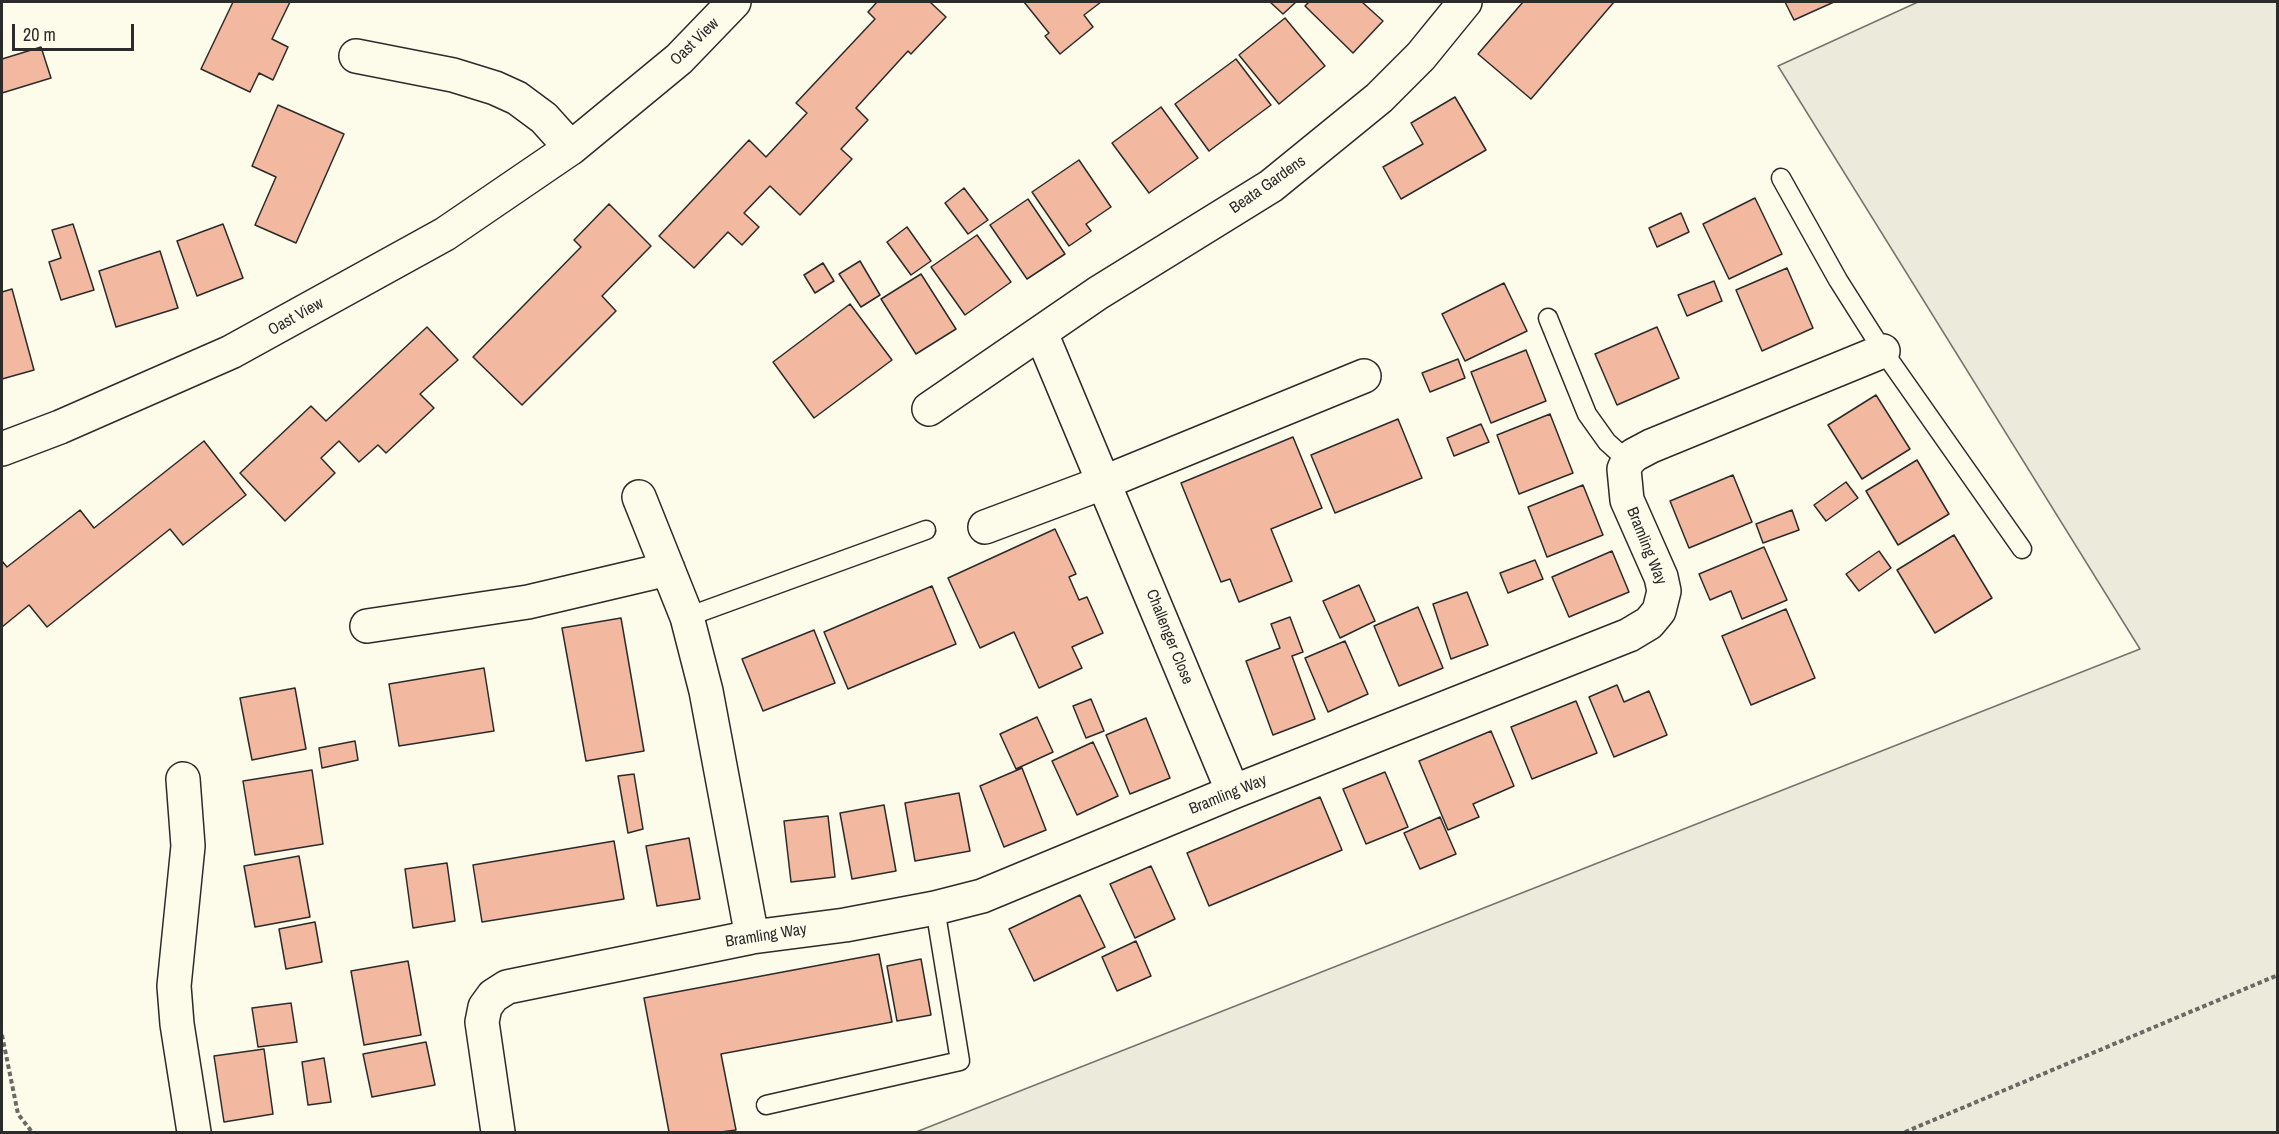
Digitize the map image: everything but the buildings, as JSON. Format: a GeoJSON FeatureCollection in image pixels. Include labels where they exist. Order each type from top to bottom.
{"type":"FeatureCollection","features":[{"type":"Feature","properties":{"kind":"street","name":"Oast View"},"geometry":{"type":"LineString","coordinates":[[2,449],[163,383],[292,320],[445,234],[570,148],[679,59],[734,2]]}},
{"type":"Feature","properties":{"kind":"street","name":"Beata Gardens"},"geometry":{"type":"LineString","coordinates":[[929,409],[1162,252],[1271,186],[1379,98],[1420,56],[1465,2]]}},
{"type":"Feature","properties":{"kind":"street"},"geometry":{"type":"LineString","coordinates":[[356,56],[453,75],[495,88],[517,98],[544,118],[570,148]]}},
{"type":"Feature","properties":{"kind":"street"},"geometry":{"type":"LineString","coordinates":[[1041,333],[1105,482]]}},
{"type":"Feature","properties":{"kind":"street"},"geometry":{"type":"LineString","coordinates":[[1628,461],[1651,446],[1883,351]]}},
{"type":"Feature","properties":{"kind":"street"},"geometry":{"type":"LineString","coordinates":[[986,527],[1105,482],[1364,376]]}},
{"type":"Feature","properties":{"kind":"street","name":"Bramling Way"},"geometry":{"type":"LineString","coordinates":[[498,1132],[482,1022],[485,1007],[493,996],[507,987],[525,981],[752,937],[845,925],[935,908],[982,896],[1233,792],[1629,635],[1649,623],[1659,611],[1664,591],[1627,500],[1624,469],[1628,461]]}},
{"type":"Feature","properties":{"kind":"street","name":"Challenger Close"},"geometry":{"type":"LineString","coordinates":[[1105,482],[1233,792]]}},
{"type":"Feature","properties":{"kind":"street"},"geometry":{"type":"LineString","coordinates":[[639,497],[687,617],[708,702],[752,937]]}},
{"type":"Feature","properties":{"kind":"street"},"geometry":{"type":"LineString","coordinates":[[367,626],[528,602],[668,568]]}},
{"type":"Feature","properties":{"kind":"street"},"geometry":{"type":"LineString","coordinates":[[183,779],[188,846],[174,986],[177,1024],[194,1132]]}},
{"type":"Feature","properties":{"kind":"lane"},"geometry":{"type":"LineString","coordinates":[[1781,178],[1838,280],[1883,351],[2022,549]]}},
{"type":"Feature","properties":{"kind":"lane"},"geometry":{"type":"LineString","coordinates":[[1548,318],[1587,414],[1607,442],[1628,461]]}},
{"type":"Feature","properties":{"kind":"lane"},"geometry":{"type":"LineString","coordinates":[[687,617],[926,530]]}},
{"type":"Feature","properties":{"kind":"lane"},"geometry":{"type":"LineString","coordinates":[[766,1105],[960,1061],[935,908]]}},
{"type":"Feature","properties":{"kind":"path"},"geometry":{"type":"LineString","coordinates":[[1905,1132],[2277,975]]}},
{"type":"Feature","properties":{"kind":"path"},"geometry":{"type":"LineString","coordinates":[[2,1035],[18,1114],[32,1132]]}},
{"type":"Feature","properties":{"kind":"shaded area"},"geometry":{"type":"Polygon","coordinates":[[[1918,2],[2277,2],[2277,1132],[916,1132],[2140,649],[1778,66],[1918,2]]]}}]}
